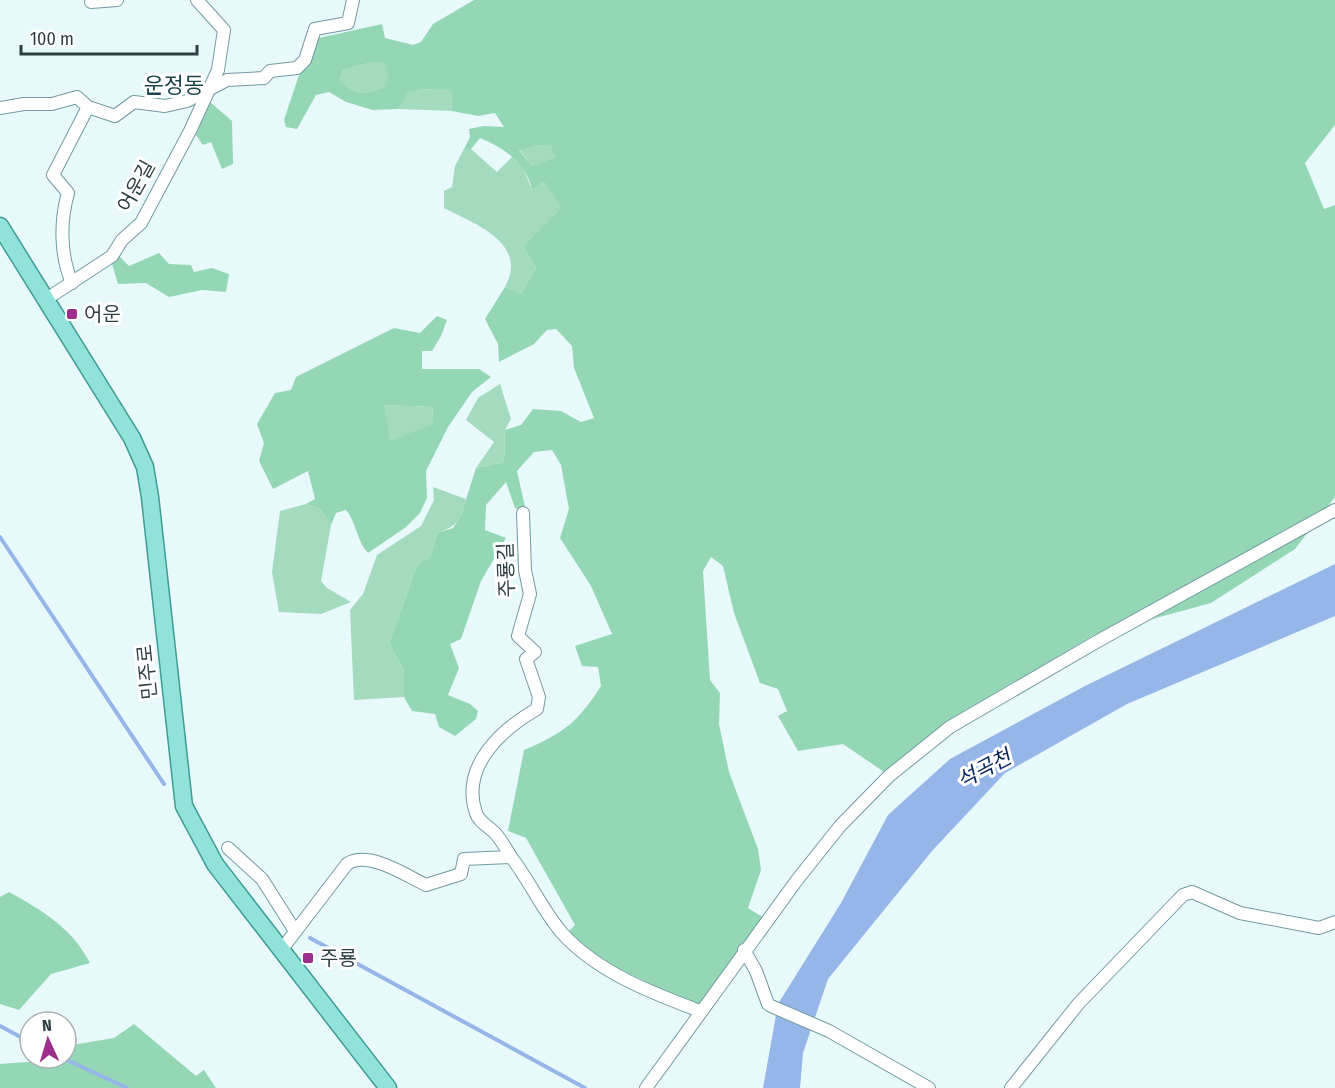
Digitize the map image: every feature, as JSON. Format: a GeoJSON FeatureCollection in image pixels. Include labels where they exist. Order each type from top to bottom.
{"type":"FeatureCollection","features":[{"type":"Feature","properties":{"kind":"main road","name":"민주로"},"geometry":{"type":"LineString","coordinates":[[0,226],[132,438],[145,466],[184,806],[215,864],[388,1088]]}},
{"type":"Feature","properties":{"kind":"street"},"geometry":{"type":"LineString","coordinates":[[92,2],[117,0]]}},
{"type":"Feature","properties":{"kind":"street","name":"어운길"},"geometry":{"type":"LineString","coordinates":[[45,300],[112,256],[122,240],[141,223],[210,88],[218,70],[224,30],[197,0]]}},
{"type":"Feature","properties":{"kind":"street"},"geometry":{"type":"LineString","coordinates":[[0,108],[24,104],[52,104],[77,98],[88,107],[115,116],[134,102],[165,106],[187,101],[227,80],[264,78],[270,71],[297,68],[304,60],[315,29],[348,23],[353,0]]}},
{"type":"Feature","properties":{"kind":"street"},"geometry":{"type":"LineString","coordinates":[[72,283],[66,270],[61,217],[68,193],[53,176],[88,107]]}},
{"type":"Feature","properties":{"kind":"street"},"geometry":{"type":"LineString","coordinates":[[645,1088],[744,950],[840,826],[889,776],[950,727],[1098,640],[1335,510]]}},
{"type":"Feature","properties":{"kind":"street","name":"주룡길"},"geometry":{"type":"LineString","coordinates":[[523,513],[525,570],[530,594],[518,636],[535,652],[526,658],[539,697],[537,709],[499,734],[478,765],[473,794],[476,815],[495,834],[527,877],[560,931],[574,945],[614,973],[700,1011]]}},
{"type":"Feature","properties":{"kind":"street"},"geometry":{"type":"LineString","coordinates":[[228,848],[262,879],[295,931]]}},
{"type":"Feature","properties":{"kind":"street"},"geometry":{"type":"LineString","coordinates":[[282,949],[343,869],[353,860],[366,859],[426,885],[461,874],[464,859],[511,857]]}},
{"type":"Feature","properties":{"kind":"street"},"geometry":{"type":"LineString","coordinates":[[1011,1088],[1079,1003],[1183,895],[1192,892],[1240,913],[1319,928],[1335,921]]}},
{"type":"Feature","properties":{"kind":"street"},"geometry":{"type":"LineString","coordinates":[[744,950],[756,971],[768,1004],[819,1027],[929,1088]]}},
{"type":"Feature","properties":{"kind":"green space"},"geometry":{"type":"Polygon","coordinates":[[[474,0],[1335,0],[1335,125],[1305,163],[1324,209],[1335,205],[1335,497],[1295,549],[1211,603],[1094,635],[949,720],[887,774],[843,744],[798,751],[778,716],[787,711],[778,689],[760,683],[734,613],[723,566],[711,557],[703,571],[710,680],[720,693],[719,724],[729,772],[758,849],[761,870],[748,908],[764,918],[698,1007],[601,960],[567,933],[575,925],[526,838],[508,831],[524,750],[550,738],[568,726],[577,718],[601,686],[598,667],[582,666],[575,646],[612,634],[591,586],[560,538],[569,509],[561,465],[552,450],[534,452],[517,471],[526,511],[515,508],[506,482],[486,505],[485,530],[506,538],[481,581],[461,639],[450,644],[459,668],[448,695],[470,704],[478,711],[476,719],[455,736],[439,727],[435,714],[412,711],[404,697],[404,671],[389,643],[417,565],[430,557],[437,533],[453,528],[461,515],[476,468],[504,462],[505,430],[521,425],[533,409],[561,411],[581,422],[594,418],[574,368],[572,346],[556,329],[547,330],[534,344],[499,362],[498,344],[485,319],[505,287],[521,294],[536,268],[523,246],[562,208],[544,182],[532,190],[520,164],[498,147],[480,138],[471,149],[464,149],[470,137],[469,129],[484,126],[504,127],[495,113],[478,116],[452,111],[451,91],[424,89],[408,92],[398,109],[373,110],[346,102],[329,92],[316,95],[297,129],[286,127],[284,120],[300,72],[311,59],[319,38],[382,24],[385,38],[413,45],[421,42],[433,24],[474,0]],[[373,62],[343,70],[340,80],[361,93],[385,87],[389,78],[384,64],[373,62]],[[537,145],[519,150],[532,166],[556,157],[550,145],[537,145]]]}},
{"type":"Feature","properties":{"kind":"green space"},"geometry":{"type":"Polygon","coordinates":[[[373,62],[384,64],[390,79],[385,87],[361,93],[340,80],[343,70],[373,62]]]}},
{"type":"Feature","properties":{"kind":"green space"},"geometry":{"type":"Polygon","coordinates":[[[424,89],[451,91],[452,111],[398,109],[407,92],[424,89]]]}},
{"type":"Feature","properties":{"kind":"green space"},"geometry":{"type":"Polygon","coordinates":[[[210,102],[232,121],[233,164],[222,169],[211,142],[203,145],[196,135],[210,102]]]}},
{"type":"Feature","properties":{"kind":"green space"},"geometry":{"type":"Polygon","coordinates":[[[550,145],[557,157],[532,166],[519,149],[550,145]]]}},
{"type":"Feature","properties":{"kind":"green space"},"geometry":{"type":"Polygon","coordinates":[[[464,149],[471,149],[497,172],[512,157],[523,167],[532,190],[544,182],[563,208],[523,246],[536,268],[521,294],[505,287],[511,272],[510,258],[504,247],[483,228],[444,208],[444,191],[452,187],[455,166],[464,149]]]}},
{"type":"Feature","properties":{"kind":"green space"},"geometry":{"type":"Polygon","coordinates":[[[159,253],[169,264],[191,265],[194,272],[212,268],[229,274],[226,292],[202,290],[169,297],[146,283],[118,284],[112,264],[118,255],[129,266],[159,253]]]}},
{"type":"Feature","properties":{"kind":"green space"},"geometry":{"type":"Polygon","coordinates":[[[437,316],[447,320],[432,351],[422,351],[422,369],[479,369],[491,377],[472,392],[448,427],[426,471],[427,498],[420,513],[406,527],[368,553],[346,510],[336,513],[331,525],[319,508],[306,504],[315,499],[308,471],[273,489],[259,461],[264,443],[257,424],[275,393],[291,390],[296,377],[394,328],[420,333],[437,316]],[[384,405],[390,440],[432,425],[433,407],[384,405]]]}},
{"type":"Feature","properties":{"kind":"green space"},"geometry":{"type":"Polygon","coordinates":[[[500,384],[511,419],[505,430],[504,462],[476,468],[494,442],[466,420],[478,398],[500,384]]]}},
{"type":"Feature","properties":{"kind":"green space"},"geometry":{"type":"Polygon","coordinates":[[[383,405],[433,407],[432,426],[390,440],[383,405]]]}},
{"type":"Feature","properties":{"kind":"green space"},"geometry":{"type":"Polygon","coordinates":[[[433,487],[466,499],[457,521],[450,528],[437,533],[430,557],[417,565],[389,643],[404,671],[404,697],[354,700],[350,610],[363,594],[377,555],[421,526],[434,500],[433,487]]]}},
{"type":"Feature","properties":{"kind":"green space"},"geometry":{"type":"Polygon","coordinates":[[[306,504],[319,508],[331,525],[321,581],[327,588],[351,602],[321,614],[279,612],[272,572],[280,511],[306,504]]]}},
{"type":"Feature","properties":{"kind":"green space"},"geometry":{"type":"Polygon","coordinates":[[[9,892],[56,921],[75,940],[90,963],[51,974],[19,1010],[0,1004],[0,897],[9,892]]]}},
{"type":"Feature","properties":{"kind":"green space"},"geometry":{"type":"Polygon","coordinates":[[[134,1024],[196,1076],[204,1070],[216,1088],[0,1088],[0,1064],[18,1063],[18,1070],[78,1070],[78,1044],[114,1038],[134,1024]]]}},
{"type":"Feature","properties":{"kind":"water","name":"석곡천"},"geometry":{"type":"Polygon","coordinates":[[[1335,564],[1335,616],[1127,704],[1005,773],[932,851],[828,979],[803,1053],[800,1088],[763,1088],[778,1004],[841,903],[888,815],[950,759],[1085,686],[1335,564]]]}},
{"type":"Feature","properties":{"kind":"waterway"},"geometry":{"type":"LineString","coordinates":[[0,537],[164,784]]}},
{"type":"Feature","properties":{"kind":"waterway"},"geometry":{"type":"LineString","coordinates":[[310,938],[585,1088]]}},
{"type":"Feature","properties":{"kind":"waterway"},"geometry":{"type":"LineString","coordinates":[[0,1026],[18,1036]]}},
{"type":"Feature","properties":{"kind":"waterway"},"geometry":{"type":"LineString","coordinates":[[78,1065],[127,1088]]}},
{"type":"Feature","properties":{"kind":"place","name":"어운"},"geometry":{"type":"Point","coordinates":[72,314]}},
{"type":"Feature","properties":{"kind":"place","name":"주룡"},"geometry":{"type":"Point","coordinates":[308,958]}},
{"type":"Feature","properties":{"kind":"district","name":"운정동"},"geometry":{"type":"Point","coordinates":[174,85]}}]}
